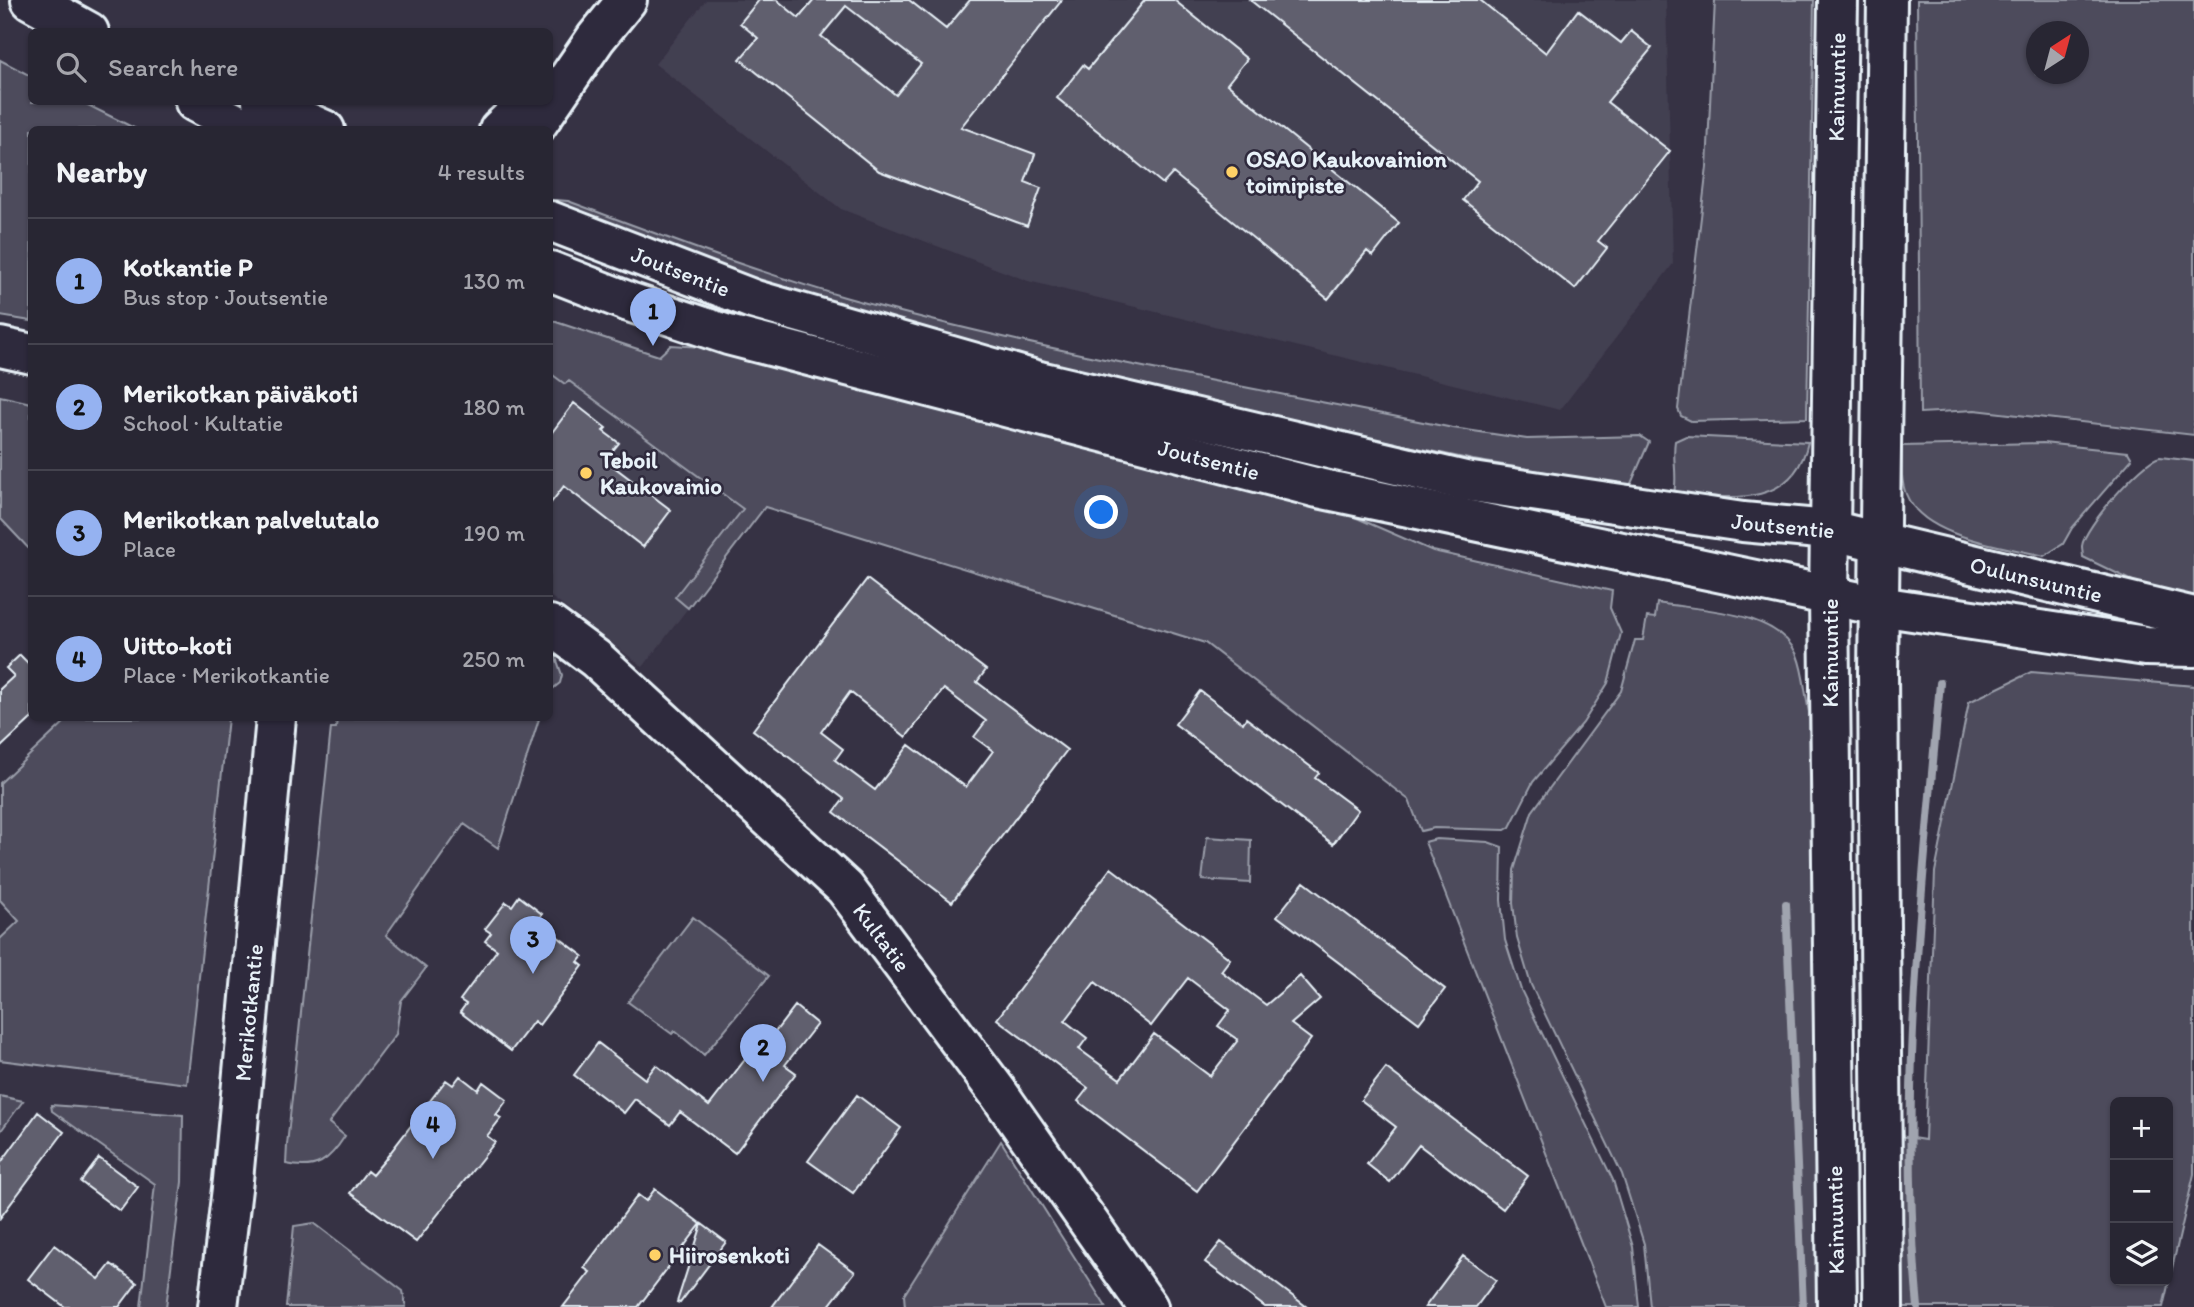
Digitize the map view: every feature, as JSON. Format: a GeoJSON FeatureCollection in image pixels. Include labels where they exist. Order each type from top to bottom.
{"type":"FeatureCollection","features":[{"type":"Feature","properties":{"kind":"main road"},"geometry":{"type":"LineString","coordinates":[[32,0],[82,28]]}},
{"type":"Feature","properties":{"kind":"main road"},"geometry":{"type":"LineString","coordinates":[[553,101],[596,38],[627,0]]}},
{"type":"Feature","properties":{"kind":"main road","name":"Kainuuntie"},"geometry":{"type":"LineString","coordinates":[[1837,1307],[1829,530],[1838,0]]}},
{"type":"Feature","properties":{"kind":"main road","name":"Kainuuntie"},"geometry":{"type":"LineString","coordinates":[[1883,1307],[1879,540],[1887,0]]}},
{"type":"Feature","properties":{"kind":"main road"},"geometry":{"type":"LineString","coordinates":[[553,79],[596,38]]}},
{"type":"Feature","properties":{"kind":"main road"},"geometry":{"type":"LineString","coordinates":[[201,105],[241,126]]}},
{"type":"Feature","properties":{"kind":"main road"},"geometry":{"type":"LineString","coordinates":[[269,105],[316,126]]}},
{"type":"Feature","properties":{"kind":"main road"},"geometry":{"type":"LineString","coordinates":[[503,126],[526,105]]}},
{"type":"Feature","properties":{"kind":"main road"},"geometry":{"type":"LineString","coordinates":[[536,126],[550,105]]}},
{"type":"Feature","properties":{"kind":"main road","name":"Joutsentie"},"geometry":{"type":"LineString","coordinates":[[553,222],[755,300],[1039,381],[1465,481],[1743,522],[1829,530],[1879,540]]}},
{"type":"Feature","properties":{"kind":"main road","name":"Joutsentie"},"geometry":{"type":"LineString","coordinates":[[553,272],[629,302],[728,335],[1318,488],[1879,606]]}},
{"type":"Feature","properties":{"kind":"main road"},"geometry":{"type":"LineString","coordinates":[[0,347],[28,353]]}},
{"type":"Feature","properties":{"kind":"main road","name":"Oulunsuuntie"},"geometry":{"type":"LineString","coordinates":[[1879,540],[2194,617]]}},
{"type":"Feature","properties":{"kind":"main road","name":"Oulunsuuntie"},"geometry":{"type":"LineString","coordinates":[[1879,606],[2146,646],[2194,647]]}},
{"type":"Feature","properties":{"kind":"main road","name":"Kultatie"},"geometry":{"type":"LineString","coordinates":[[553,627],[596,659],[637,695],[845,888],[999,1094],[1148,1307]]}},
{"type":"Feature","properties":{"kind":"main road","name":"Merikotkantie"},"geometry":{"type":"LineString","coordinates":[[218,1307],[233,1180],[276,721]]}},
{"type":"Feature","properties":{"kind":"shaded area","name":"OSAO Kaukovainion toimipiste"},"geometry":{"type":"Polygon","coordinates":[[[706,0],[1666,0],[1673,264],[1560,410],[1028,281],[841,209],[655,64],[706,0]]]}},
{"type":"Feature","properties":{"kind":"shaded area"},"geometry":{"type":"Polygon","coordinates":[[[1715,0],[1814,0],[1807,418],[1691,421],[1681,416],[1678,409],[1707,167],[1715,0]]]}},
{"type":"Feature","properties":{"kind":"shaded area"},"geometry":{"type":"Polygon","coordinates":[[[1917,0],[2194,0],[2194,435],[1975,410],[1920,413],[1917,0]]]}},
{"type":"Feature","properties":{"kind":"shaded area"},"geometry":{"type":"Polygon","coordinates":[[[0,60],[28,74],[28,105],[88,105],[130,126],[28,126],[28,321],[0,316],[0,60]]]}},
{"type":"Feature","properties":{"kind":"shaded area"},"geometry":{"type":"Polygon","coordinates":[[[568,201],[672,240],[848,298],[998,336],[1453,428],[1527,439],[1640,436],[1649,442],[1630,486],[1473,460],[1116,383],[762,290],[553,205],[553,202],[568,201]]]}},
{"type":"Feature","properties":{"kind":"shaded area"},"geometry":{"type":"Polygon","coordinates":[[[553,321],[659,356],[671,345],[717,348],[787,370],[1320,502],[1433,551],[1612,591],[1610,608],[1621,633],[1608,683],[1583,723],[1533,782],[1510,827],[1505,830],[1434,828],[1421,831],[1409,800],[1205,643],[765,507],[688,608],[675,597],[743,509],[569,381],[565,384],[553,375],[553,321]]]}},
{"type":"Feature","properties":{"kind":"shaded area"},"geometry":{"type":"Polygon","coordinates":[[[553,375],[565,384],[569,381],[743,510],[675,597],[688,608],[643,667],[553,598],[553,375]]]}},
{"type":"Feature","properties":{"kind":"shaded area"},"geometry":{"type":"Polygon","coordinates":[[[0,396],[28,402],[28,548],[0,518],[0,396]]]}},
{"type":"Feature","properties":{"kind":"shaded area"},"geometry":{"type":"Polygon","coordinates":[[[1686,436],[1808,442],[1800,464],[1788,479],[1773,489],[1755,495],[1715,497],[1674,493],[1675,441],[1686,436]]]}},
{"type":"Feature","properties":{"kind":"shaded area"},"geometry":{"type":"Polygon","coordinates":[[[2043,443],[2128,452],[2132,459],[2072,528],[2063,544],[2044,556],[1987,544],[1947,530],[1929,521],[1915,509],[1906,494],[1902,476],[1902,446],[2043,443]]]}},
{"type":"Feature","properties":{"kind":"shaded area"},"geometry":{"type":"Polygon","coordinates":[[[2160,457],[2194,461],[2194,598],[2139,584],[2083,557],[2082,546],[2092,525],[2140,470],[2160,457]]]}},
{"type":"Feature","properties":{"kind":"shaded area"},"geometry":{"type":"Polygon","coordinates":[[[1657,603],[1735,615],[1773,629],[1787,640],[1797,655],[1801,669],[1809,712],[1815,1111],[1827,1307],[1650,1307],[1644,1244],[1622,1174],[1531,985],[1517,938],[1513,903],[1514,870],[1532,812],[1621,691],[1635,640],[1643,640],[1647,617],[1655,618],[1657,603]]]}},
{"type":"Feature","properties":{"kind":"shaded area"},"geometry":{"type":"Polygon","coordinates":[[[553,649],[562,675],[560,683],[553,689],[553,649]]]}},
{"type":"Feature","properties":{"kind":"shaded area"},"geometry":{"type":"Polygon","coordinates":[[[2031,672],[2194,686],[2194,1174],[2173,1264],[2173,1097],[2110,1097],[2110,1286],[2168,1286],[2163,1307],[1899,1307],[1893,1135],[1925,1140],[1935,872],[1969,702],[2031,672]]]}},
{"type":"Feature","properties":{"kind":"shaded area"},"geometry":{"type":"Polygon","coordinates":[[[66,721],[228,721],[187,1084],[0,1060],[0,939],[19,921],[0,900],[0,783],[66,721]]]}},
{"type":"Feature","properties":{"kind":"shaded area"},"geometry":{"type":"Polygon","coordinates":[[[337,721],[538,721],[498,848],[464,824],[386,935],[426,968],[401,1001],[396,1034],[329,1123],[345,1136],[321,1162],[297,1166],[286,1164],[287,1145],[331,728],[336,728],[337,721]]]}},
{"type":"Feature","properties":{"kind":"shaded area"},"geometry":{"type":"Polygon","coordinates":[[[1207,837],[1251,840],[1250,883],[1202,880],[1207,837]]]}},
{"type":"Feature","properties":{"kind":"shaded area"},"geometry":{"type":"Polygon","coordinates":[[[1436,839],[1488,842],[1502,847],[1501,900],[1505,940],[1521,990],[1613,1180],[1633,1247],[1639,1307],[1606,1307],[1425,842],[1436,839]]]}},
{"type":"Feature","properties":{"kind":"shaded area"},"geometry":{"type":"Polygon","coordinates":[[[693,917],[769,976],[704,1055],[675,1031],[672,1034],[628,1002],[693,917]]]}},
{"type":"Feature","properties":{"kind":"shaded area"},"geometry":{"type":"Polygon","coordinates":[[[0,1096],[23,1101],[0,1132],[0,1096]]]}},
{"type":"Feature","properties":{"kind":"shaded area"},"geometry":{"type":"Polygon","coordinates":[[[51,1105],[183,1115],[182,1182],[166,1307],[141,1307],[155,1184],[52,1111],[51,1105]]]}},
{"type":"Feature","properties":{"kind":"shaded area"},"geometry":{"type":"Polygon","coordinates":[[[1001,1141],[1106,1307],[905,1307],[904,1295],[1001,1141]]]}},
{"type":"Feature","properties":{"kind":"shaded area"},"geometry":{"type":"Polygon","coordinates":[[[314,1223],[403,1291],[406,1307],[286,1307],[294,1226],[314,1223]]]}},
{"type":"Feature","properties":{"kind":"building"},"geometry":{"type":"Polygon","coordinates":[[[759,0],[777,0],[799,18],[814,0],[909,0],[946,29],[970,0],[1062,0],[961,127],[1035,154],[1025,182],[1041,188],[1027,226],[879,171],[740,59],[758,38],[740,23],[759,0]],[[846,6],[821,36],[896,95],[921,64],[846,6]]]}},
{"type":"Feature","properties":{"kind":"building","name":"OSAO Kaukovainion toimipiste"},"geometry":{"type":"Polygon","coordinates":[[[1145,0],[1174,0],[1247,59],[1227,84],[1399,223],[1373,256],[1367,251],[1328,299],[1173,173],[1163,184],[1057,98],[1083,65],[1088,69],[1145,0]]]}},
{"type":"Feature","properties":{"kind":"building","name":"OSAO Kaukovainion toimipiste"},"geometry":{"type":"Polygon","coordinates":[[[1250,0],[1480,0],[1546,53],[1578,10],[1621,43],[1631,31],[1652,48],[1607,102],[1670,151],[1598,241],[1607,248],[1575,289],[1463,200],[1478,181],[1250,0]]]}},
{"type":"Feature","properties":{"kind":"building","name":"Teboil Kaukovainio"},"geometry":{"type":"Polygon","coordinates":[[[574,403],[606,428],[603,431],[619,443],[605,460],[671,510],[643,547],[564,486],[553,500],[553,431],[574,403]]]}},
{"type":"Feature","properties":{"kind":"building"},"geometry":{"type":"Polygon","coordinates":[[[867,579],[986,670],[977,682],[1067,750],[952,902],[834,812],[844,799],[753,730],[867,579]],[[944,689],[906,737],[850,692],[821,732],[843,749],[835,760],[875,790],[909,745],[966,787],[993,751],[974,737],[986,721],[944,689]]]}},
{"type":"Feature","properties":{"kind":"building"},"geometry":{"type":"Polygon","coordinates":[[[20,655],[28,663],[29,721],[0,748],[0,689],[14,676],[6,668],[20,655]]]}},
{"type":"Feature","properties":{"kind":"building"},"geometry":{"type":"Polygon","coordinates":[[[1200,691],[1243,723],[1246,718],[1319,773],[1315,778],[1358,810],[1333,844],[1175,724],[1200,691]]]}},
{"type":"Feature","properties":{"kind":"building"},"geometry":{"type":"Polygon","coordinates":[[[1111,868],[1230,959],[1221,971],[1266,1005],[1300,976],[1320,999],[1291,1024],[1311,1039],[1197,1191],[1078,1101],[1088,1088],[997,1019],[1111,868]],[[1188,978],[1151,1026],[1095,982],[1065,1021],[1087,1038],[1079,1049],[1120,1079],[1154,1034],[1210,1076],[1238,1040],[1218,1026],[1230,1010],[1188,978]]]}},
{"type":"Feature","properties":{"kind":"building"},"geometry":{"type":"Polygon","coordinates":[[[1304,882],[1445,989],[1419,1023],[1277,916],[1304,882]]]}},
{"type":"Feature","properties":{"kind":"building"},"geometry":{"type":"Polygon","coordinates":[[[519,896],[542,914],[537,921],[583,956],[578,962],[583,966],[539,1025],[534,1021],[511,1051],[460,1012],[466,1004],[460,1000],[497,950],[485,941],[491,933],[485,929],[506,902],[512,906],[519,896]]]}},
{"type":"Feature","properties":{"kind":"building"},"geometry":{"type":"Polygon","coordinates":[[[795,1006],[817,1024],[785,1065],[796,1073],[735,1153],[680,1112],[670,1125],[635,1099],[624,1113],[574,1075],[598,1043],[645,1079],[656,1065],[709,1106],[747,1057],[753,1061],[795,1006]]]}},
{"type":"Feature","properties":{"kind":"building"},"geometry":{"type":"Polygon","coordinates":[[[1386,1068],[1528,1176],[1503,1209],[1419,1145],[1390,1182],[1367,1164],[1396,1127],[1361,1100],[1386,1068]]]}},
{"type":"Feature","properties":{"kind":"building"},"geometry":{"type":"Polygon","coordinates":[[[460,1076],[478,1090],[483,1082],[507,1100],[496,1115],[501,1118],[487,1136],[495,1142],[416,1242],[350,1193],[367,1171],[372,1175],[446,1080],[453,1085],[460,1076]]]}},
{"type":"Feature","properties":{"kind":"building"},"geometry":{"type":"Polygon","coordinates":[[[857,1095],[901,1128],[853,1193],[808,1161],[857,1095]]]}},
{"type":"Feature","properties":{"kind":"building"},"geometry":{"type":"Polygon","coordinates":[[[38,1112],[64,1132],[0,1218],[0,1164],[38,1112]]]}},
{"type":"Feature","properties":{"kind":"building"},"geometry":{"type":"Polygon","coordinates":[[[99,1158],[138,1187],[120,1211],[81,1182],[99,1158]]]}},
{"type":"Feature","properties":{"kind":"building","name":"Hiirosenkoti"},"geometry":{"type":"Polygon","coordinates":[[[655,1189],[701,1224],[638,1307],[563,1307],[590,1272],[584,1268],[638,1195],[646,1201],[655,1189]]]}},
{"type":"Feature","properties":{"kind":"building"},"geometry":{"type":"Polygon","coordinates":[[[702,1224],[726,1242],[680,1303],[677,1302],[702,1224]]]}},
{"type":"Feature","properties":{"kind":"building"},"geometry":{"type":"Polygon","coordinates":[[[1221,1242],[1307,1307],[1265,1307],[1205,1262],[1221,1242]]]}},
{"type":"Feature","properties":{"kind":"building"},"geometry":{"type":"Polygon","coordinates":[[[54,1245],[99,1279],[111,1264],[137,1283],[119,1307],[65,1307],[28,1279],[54,1245]]]}},
{"type":"Feature","properties":{"kind":"building","name":"Hiirosenkoti"},"geometry":{"type":"Polygon","coordinates":[[[818,1245],[855,1272],[828,1307],[772,1307],[818,1245]]]}},
{"type":"Feature","properties":{"kind":"building"},"geometry":{"type":"Polygon","coordinates":[[[1463,1256],[1496,1280],[1476,1307],[1425,1307],[1463,1256]]]}},
{"type":"Feature","properties":{"kind":"waterway"},"geometry":{"type":"LineString","coordinates":[[1918,1307],[1912,1229],[1911,1073],[1920,917],[1940,683]]}},
{"type":"Feature","properties":{"kind":"waterway"},"geometry":{"type":"LineString","coordinates":[[1786,904],[1803,1307]]}},
{"type":"Feature","properties":{"kind":"place","name":"OSAO Kaukovainion toimipiste"},"geometry":{"type":"Point","coordinates":[1232,172]}},
{"type":"Feature","properties":{"kind":"place","name":"Kotkantie P"},"geometry":{"type":"Point","coordinates":[653,346]}},
{"type":"Feature","properties":{"kind":"place","name":"Teboil Kaukovainio"},"geometry":{"type":"Point","coordinates":[586,473]}},
{"type":"Feature","properties":{"kind":"place","name":"Merikotkan palvelutalo"},"geometry":{"type":"Point","coordinates":[533,974]}},
{"type":"Feature","properties":{"kind":"place","name":"Merikotkan päiväkoti"},"geometry":{"type":"Point","coordinates":[763,1082]}},
{"type":"Feature","properties":{"kind":"place","name":"Uitto-koti"},"geometry":{"type":"Point","coordinates":[433,1159]}},
{"type":"Feature","properties":{"kind":"place","name":"Hiirosenkoti"},"geometry":{"type":"Point","coordinates":[655,1255]}}]}
